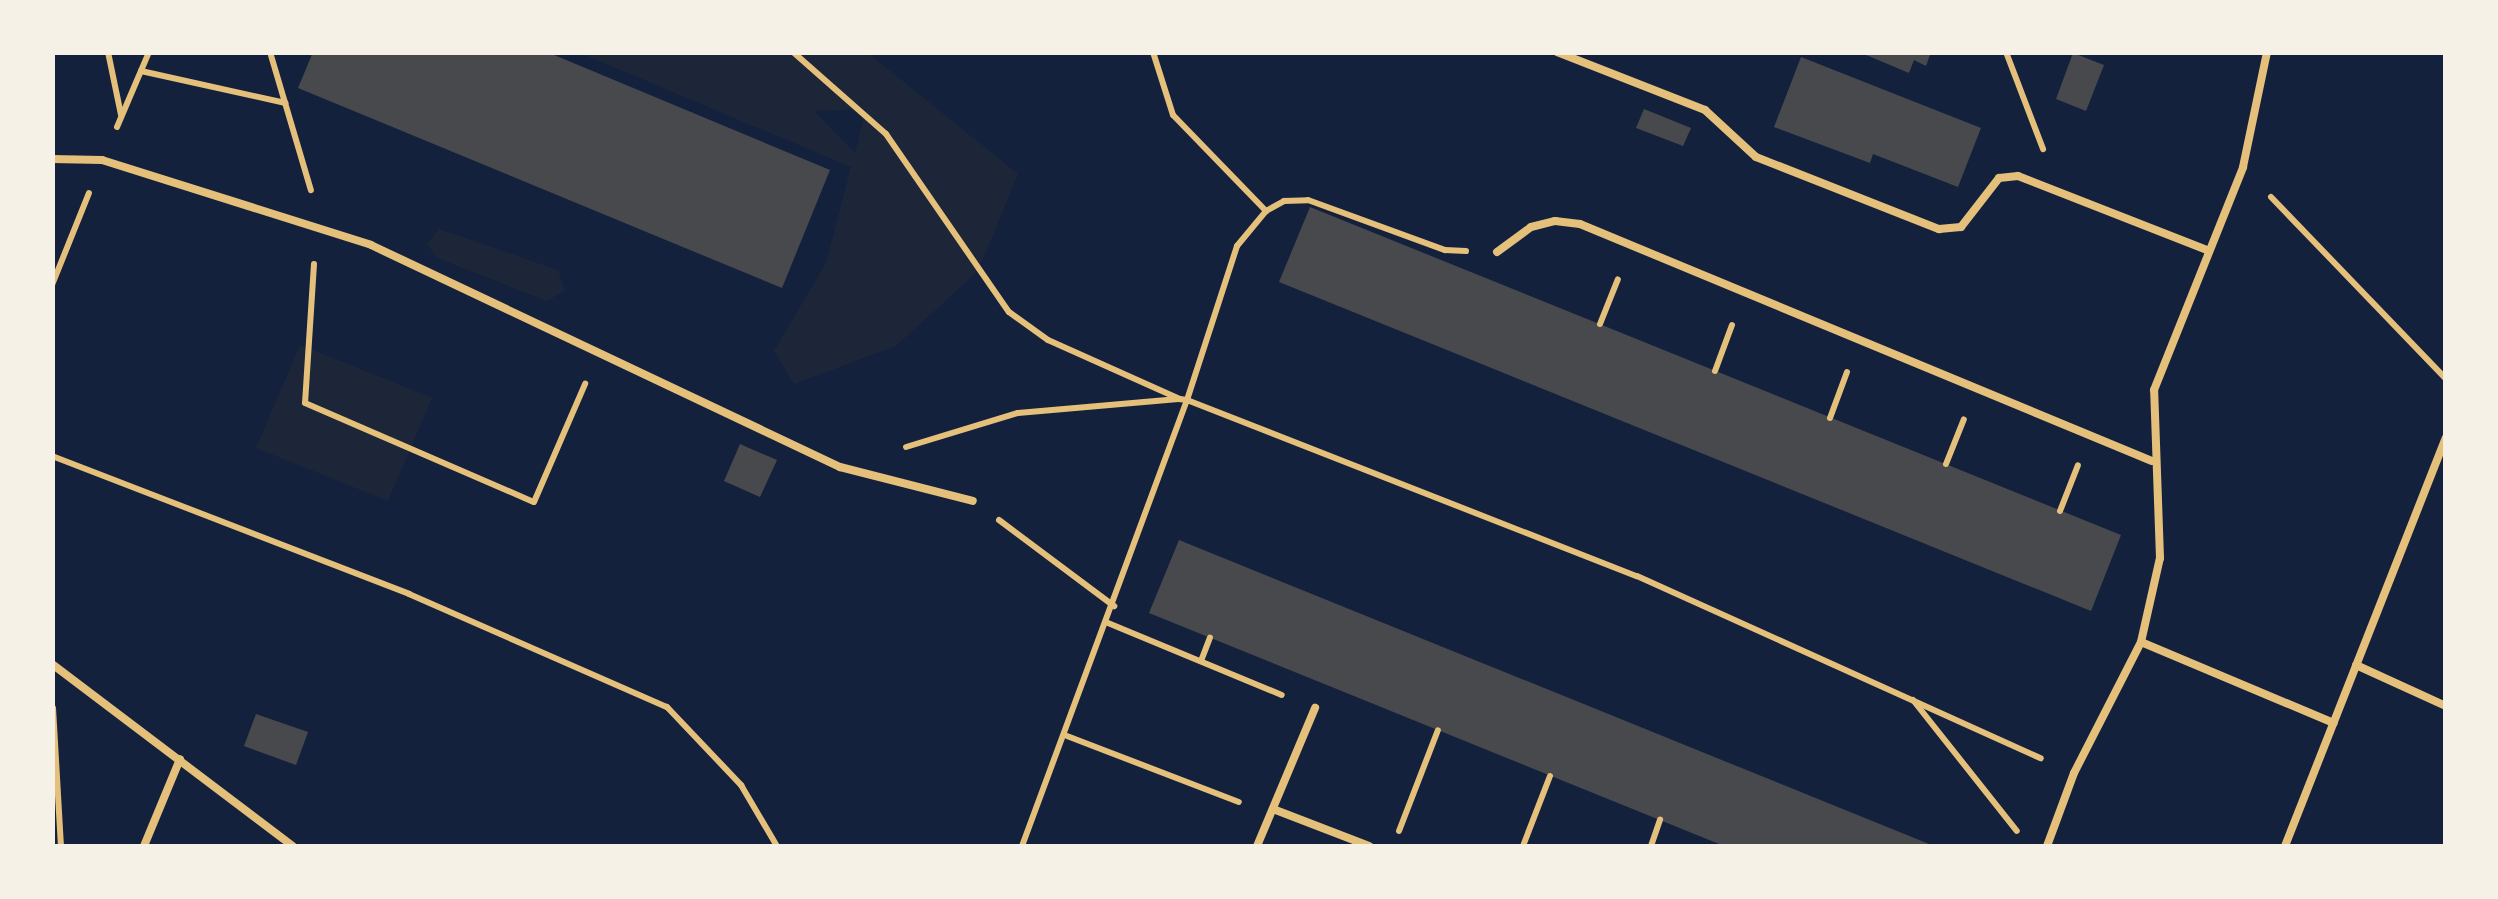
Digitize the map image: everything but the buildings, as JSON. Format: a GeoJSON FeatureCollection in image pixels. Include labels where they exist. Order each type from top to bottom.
{"type":"FeatureCollection","features":[{"type":"Feature","properties":{"kind":"lane"},"geometry":{"type":"LineString","coordinates":[[1557,52],[1705,110],[1756,157],[1938,230],[1961,227],[1999,178],[2018,176],[2209,251]]}},
{"type":"Feature","properties":{"kind":"lane"},"geometry":{"type":"LineString","coordinates":[[2047,846],[2074,772],[2141,642],[2160,558],[2152,461],[2154,390],[2242,167],[2267,52]]}},
{"type":"Feature","properties":{"kind":"lane"},"geometry":{"type":"LineString","coordinates":[[52,159],[102,160],[388,253],[840,467],[973,500]]}},
{"type":"Feature","properties":{"kind":"lane"},"geometry":{"type":"LineString","coordinates":[[1497,252],[1532,227],[1555,221],[1631,245],[2152,461]]}},
{"type":"Feature","properties":{"kind":"lane"},"geometry":{"type":"LineString","coordinates":[[2285,846],[2446,438]]}},
{"type":"Feature","properties":{"kind":"lane"},"geometry":{"type":"LineString","coordinates":[[2141,642],[2334,723]]}},
{"type":"Feature","properties":{"kind":"lane"},"geometry":{"type":"LineString","coordinates":[[52,664],[292,846]]}},
{"type":"Feature","properties":{"kind":"lane"},"geometry":{"type":"LineString","coordinates":[[2356,665],[2446,706]]}},
{"type":"Feature","properties":{"kind":"lane"},"geometry":{"type":"LineString","coordinates":[[1257,846],[1315,708]]}},
{"type":"Feature","properties":{"kind":"lane"},"geometry":{"type":"LineString","coordinates":[[144,846],[180,759]]}},
{"type":"Feature","properties":{"kind":"lane"},"geometry":{"type":"LineString","coordinates":[[1273,808],[1369,846]]}},
{"type":"Feature","properties":{"kind":"path"},"geometry":{"type":"LineString","coordinates":[[108,52],[122,118]]}},
{"type":"Feature","properties":{"kind":"path"},"geometry":{"type":"LineString","coordinates":[[270,52],[323,230]]}},
{"type":"Feature","properties":{"kind":"path"},"geometry":{"type":"LineString","coordinates":[[793,52],[886,134],[1009,312],[1048,340],[1183,400],[1637,576],[2074,772]]}},
{"type":"Feature","properties":{"kind":"path"},"geometry":{"type":"LineString","coordinates":[[1153,52],[1172,114],[1266,211]]}},
{"type":"Feature","properties":{"kind":"path"},"geometry":{"type":"LineString","coordinates":[[2006,52],[2036,130]]}},
{"type":"Feature","properties":{"kind":"path"},"geometry":{"type":"LineString","coordinates":[[141,71],[285,103]]}},
{"type":"Feature","properties":{"kind":"path"},"geometry":{"type":"LineString","coordinates":[[2270,196],[2446,379]]}},
{"type":"Feature","properties":{"kind":"path"},"geometry":{"type":"LineString","coordinates":[[1026,845],[1108,624],[1237,246],[1266,211],[1296,198],[1446,250],[1497,252]]}},
{"type":"Feature","properties":{"kind":"path"},"geometry":{"type":"LineString","coordinates":[[1600,324],[1631,245]]}},
{"type":"Feature","properties":{"kind":"path"},"geometry":{"type":"LineString","coordinates":[[314,255],[305,403],[534,502],[570,418]]}},
{"type":"Feature","properties":{"kind":"path"},"geometry":{"type":"LineString","coordinates":[[1715,371],[1744,292]]}},
{"type":"Feature","properties":{"kind":"path"},"geometry":{"type":"LineString","coordinates":[[1830,418],[1859,340]]}},
{"type":"Feature","properties":{"kind":"path"},"geometry":{"type":"LineString","coordinates":[[1946,464],[1976,389]]}},
{"type":"Feature","properties":{"kind":"path"},"geometry":{"type":"LineString","coordinates":[[840,467],[1018,413],[1183,400]]}},
{"type":"Feature","properties":{"kind":"path"},"geometry":{"type":"LineString","coordinates":[[2060,510],[2090,436]]}},
{"type":"Feature","properties":{"kind":"path"},"geometry":{"type":"LineString","coordinates":[[52,456],[408,594],[666,707],[741,786],[778,846]]}},
{"type":"Feature","properties":{"kind":"path"},"geometry":{"type":"LineString","coordinates":[[973,500],[1114,606]]}},
{"type":"Feature","properties":{"kind":"path"},"geometry":{"type":"LineString","coordinates":[[1108,624],[1315,708]]}},
{"type":"Feature","properties":{"kind":"path"},"geometry":{"type":"LineString","coordinates":[[1201,662],[1210,638]]}},
{"type":"Feature","properties":{"kind":"path"},"geometry":{"type":"LineString","coordinates":[[53,692],[61,846]]}},
{"type":"Feature","properties":{"kind":"path"},"geometry":{"type":"LineString","coordinates":[[1912,699],[2023,839]]}},
{"type":"Feature","properties":{"kind":"path"},"geometry":{"type":"LineString","coordinates":[[1393,846],[1438,730]]}},
{"type":"Feature","properties":{"kind":"path"},"geometry":{"type":"LineString","coordinates":[[1067,736],[1241,802],[1273,808]]}},
{"type":"Feature","properties":{"kind":"path"},"geometry":{"type":"LineString","coordinates":[[1523,846],[1550,776]]}},
{"type":"Feature","properties":{"kind":"path"},"geometry":{"type":"LineString","coordinates":[[1652,846],[1660,820]]}},
{"type":"Feature","properties":{"kind":"shaded area"},"geometry":{"type":"Polygon","coordinates":[[[580,53],[868,53],[1018,174],[978,271],[896,346],[794,384],[774,351],[826,263],[851,167],[580,53]],[[866,109],[815,111],[815,112],[855,153],[866,109]]]}},
{"type":"Feature","properties":{"kind":"shaded area"},"geometry":{"type":"Polygon","coordinates":[[[439,229],[558,270],[565,291],[547,301],[437,258],[427,244],[439,229]]]}},
{"type":"Feature","properties":{"kind":"shaded area"},"geometry":{"type":"Polygon","coordinates":[[[300,345],[432,398],[388,501],[256,448],[300,345]]]}}]}
